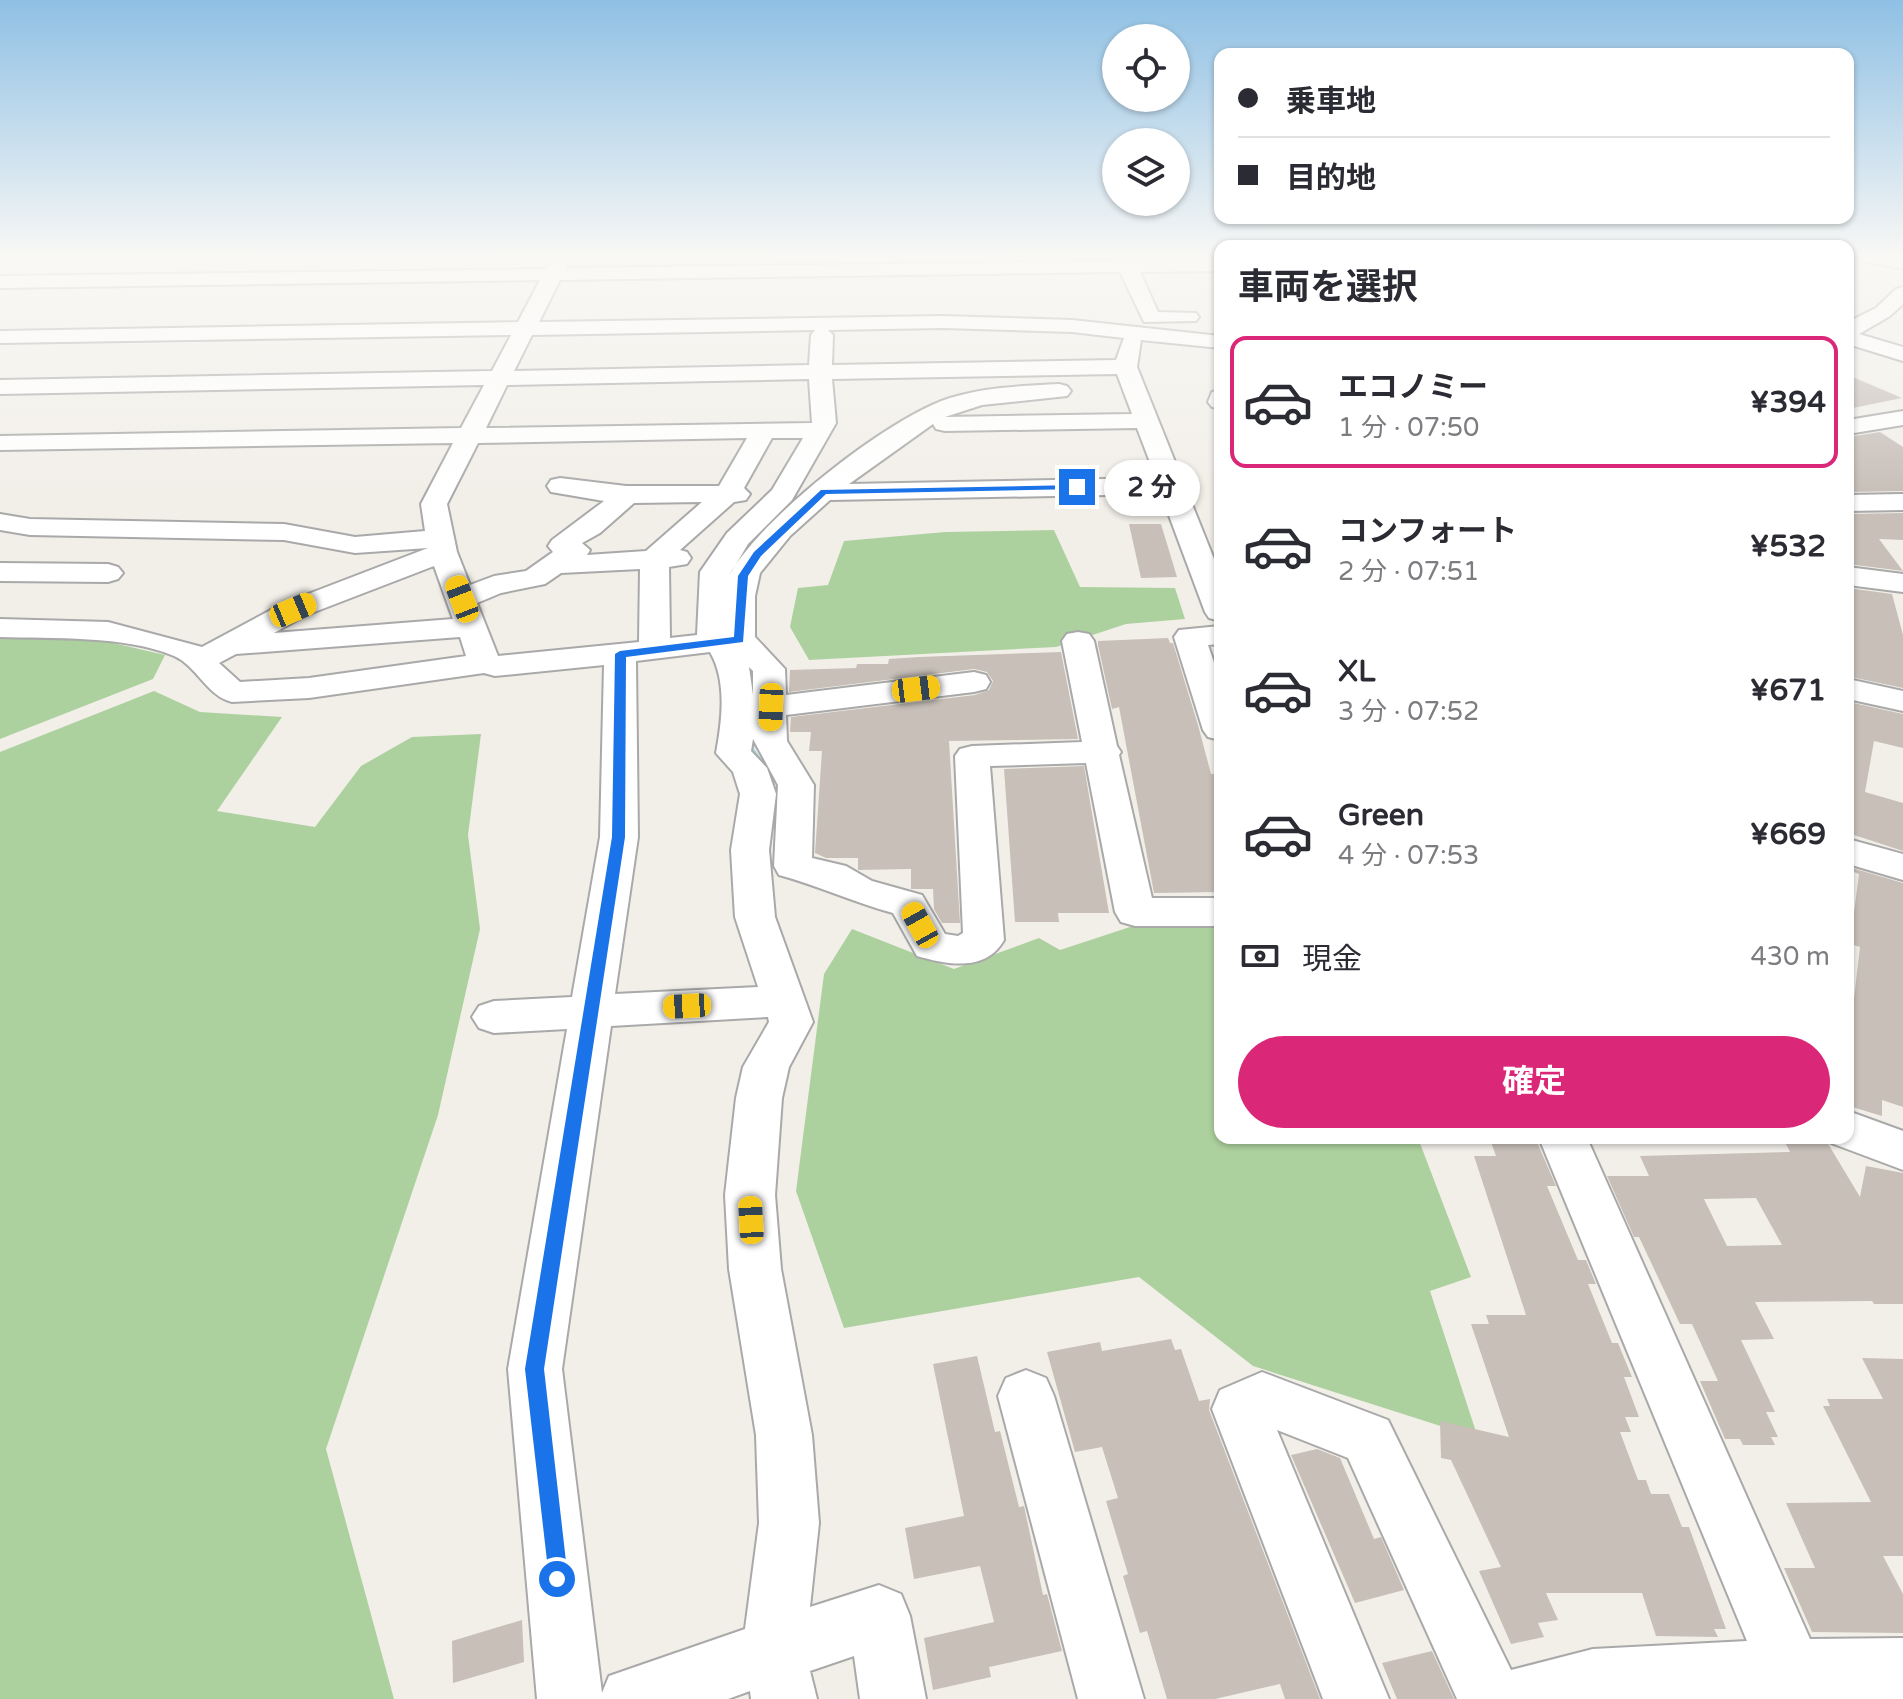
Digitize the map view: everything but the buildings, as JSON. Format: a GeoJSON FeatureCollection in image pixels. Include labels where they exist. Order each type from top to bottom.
{"type":"FeatureCollection","features":[{"type":"Feature","properties":{"kind":"street"},"geometry":{"type":"LineString","coordinates":[[6,342],[164,336]]}},
{"type":"Feature","properties":{"kind":"street"},"geometry":{"type":"LineString","coordinates":[[181,384],[225,336]]}},
{"type":"Feature","properties":{"kind":"street"},"geometry":{"type":"LineString","coordinates":[[519,336],[434,504],[441,545],[473,630],[495,666],[724,642],[769,669],[770,741],[796,785],[793,866],[832,875],[858,890],[908,904],[932,946],[962,951],[984,940],[972,756],[1104,752]]}},
{"type":"Feature","properties":{"kind":"street"},"geometry":{"type":"LineString","coordinates":[[799,1656],[784,1435],[755,1269],[750,1195],[759,1098],[766,1067],[791,1022],[755,917],[750,850],[758,794],[749,768],[733,753],[739,720],[733,664],[724,642],[715,572],[737,539],[783,494],[824,423],[820,372],[822,336]]}},
{"type":"Feature","properties":{"kind":"street"},"geometry":{"type":"LineString","coordinates":[[834,336],[907,338],[992,353],[989,336]]}},
{"type":"Feature","properties":{"kind":"street"},"geometry":{"type":"LineString","coordinates":[[1134,336],[1130,379],[1214,592]]}},
{"type":"Feature","properties":{"kind":"street"},"geometry":{"type":"LineString","coordinates":[[1174,336],[1214,341]]}},
{"type":"Feature","properties":{"kind":"street"},"geometry":{"type":"LineString","coordinates":[[1854,336],[1903,354]]}},
{"type":"Feature","properties":{"kind":"street"},"geometry":{"type":"LineString","coordinates":[[662,431],[670,400],[688,375],[697,350]]}},
{"type":"Feature","properties":{"kind":"street"},"geometry":{"type":"LineString","coordinates":[[0,387],[820,372],[1130,379]]}},
{"type":"Feature","properties":{"kind":"street"},"geometry":{"type":"LineString","coordinates":[[724,642],[743,576],[757,554],[864,458],[938,409],[980,398],[1057,391],[1130,379]]}},
{"type":"Feature","properties":{"kind":"street"},"geometry":{"type":"LineString","coordinates":[[1854,426],[1903,418]]}},
{"type":"Feature","properties":{"kind":"street"},"geometry":{"type":"LineString","coordinates":[[915,425],[1147,421]]}},
{"type":"Feature","properties":{"kind":"street"},"geometry":{"type":"LineString","coordinates":[[0,443],[818,430]]}},
{"type":"Feature","properties":{"kind":"street"},"geometry":{"type":"LineString","coordinates":[[570,1699],[535,1369],[619,837],[637,652],[654,559],[727,494],[764,431]]}},
{"type":"Feature","properties":{"kind":"street"},"geometry":{"type":"LineString","coordinates":[[560,486],[591,493],[627,495],[783,494]]}},
{"type":"Feature","properties":{"kind":"street"},"geometry":{"type":"LineString","coordinates":[[824,492],[1171,486]]}},
{"type":"Feature","properties":{"kind":"street"},"geometry":{"type":"LineString","coordinates":[[0,628],[108,631],[187,650],[232,692],[309,688],[473,630],[494,585],[535,578],[556,565],[576,550],[562,546],[627,495]]}},
{"type":"Feature","properties":{"kind":"street"},"geometry":{"type":"LineString","coordinates":[[1854,503],[1903,502]]}},
{"type":"Feature","properties":{"kind":"street"},"geometry":{"type":"LineString","coordinates":[[0,522],[30,527],[284,532],[355,545],[441,545]]}},
{"type":"Feature","properties":{"kind":"street"},"geometry":{"type":"LineString","coordinates":[[0,552],[30,527]]}},
{"type":"Feature","properties":{"kind":"street"},"geometry":{"type":"LineString","coordinates":[[201,660],[293,610],[441,545]]}},
{"type":"Feature","properties":{"kind":"street"},"geometry":{"type":"LineString","coordinates":[[556,565],[724,556]]}},
{"type":"Feature","properties":{"kind":"street"},"geometry":{"type":"LineString","coordinates":[[0,572],[108,573]]}},
{"type":"Feature","properties":{"kind":"street"},"geometry":{"type":"LineString","coordinates":[[1854,577],[1903,583]]}},
{"type":"Feature","properties":{"kind":"street"},"geometry":{"type":"LineString","coordinates":[[232,645],[260,646],[473,630]]}},
{"type":"Feature","properties":{"kind":"street"},"geometry":{"type":"LineString","coordinates":[[1214,635],[1190,637],[1214,711]]}},
{"type":"Feature","properties":{"kind":"street"},"geometry":{"type":"LineString","coordinates":[[1078,641],[1104,752],[1135,912],[1214,912]]}},
{"type":"Feature","properties":{"kind":"street"},"geometry":{"type":"LineString","coordinates":[[771,707],[975,683]]}},
{"type":"Feature","properties":{"kind":"street"},"geometry":{"type":"LineString","coordinates":[[1854,690],[1903,701]]}},
{"type":"Feature","properties":{"kind":"street"},"geometry":{"type":"LineString","coordinates":[[1854,853],[1903,867]]}},
{"type":"Feature","properties":{"kind":"street"},"geometry":{"type":"LineString","coordinates":[[494,1017],[782,1001]]}},
{"type":"Feature","properties":{"kind":"street"},"geometry":{"type":"LineString","coordinates":[[1854,1132],[1903,1151]]}},
{"type":"Feature","properties":{"kind":"street"},"geometry":{"type":"LineString","coordinates":[[1566,1144],[1797,1685]]}},
{"type":"Feature","properties":{"kind":"street"},"geometry":{"type":"LineString","coordinates":[[1026,1396],[1111,1699]]}},
{"type":"Feature","properties":{"kind":"street"},"geometry":{"type":"LineString","coordinates":[[1356,1699],[1240,1409],[1262,1398],[1368,1439],[1491,1699]]}},
{"type":"Feature","properties":{"kind":"street"},"geometry":{"type":"LineString","coordinates":[[632,1699],[799,1656],[879,1616],[893,1699]]}},
{"type":"Feature","properties":{"kind":"street"},"geometry":{"type":"LineString","coordinates":[[1519,1699],[1593,1681],[1797,1685],[1903,1670]]}},
{"type":"Feature","properties":{"kind":"green space"},"geometry":{"type":"Polygon","coordinates":[[[1054,530],[1080,587],[1175,588],[1185,619],[1126,624],[1056,647],[809,660],[790,627],[798,588],[828,585],[844,541],[945,532],[1054,530]]]}},
{"type":"Feature","properties":{"kind":"green space"},"geometry":{"type":"Polygon","coordinates":[[[0,636],[83,636],[165,655],[153,679],[0,739],[0,636]]]}},
{"type":"Feature","properties":{"kind":"green space"},"geometry":{"type":"Polygon","coordinates":[[[154,691],[200,712],[282,717],[217,811],[315,827],[361,766],[412,737],[481,734],[468,835],[480,929],[438,1115],[326,1449],[394,1699],[0,1699],[0,752],[154,691]]]}},
{"type":"Feature","properties":{"kind":"green space"},"geometry":{"type":"Polygon","coordinates":[[[1133,926],[1214,928],[1214,1144],[1420,1144],[1471,1277],[1430,1291],[1478,1438],[1253,1366],[1139,1277],[844,1328],[796,1191],[824,974],[852,929],[954,969],[1039,938],[1060,950],[1133,926]]]}},
{"type":"Feature","properties":{"kind":"waterway"},"geometry":{"type":"LineString","coordinates":[[751,741],[750,750],[768,774],[774,802]]}},
{"type":"Feature","properties":{"kind":"route"},"geometry":{"type":"LineString","coordinates":[[557,1579],[535,1369],[619,837],[620,654],[739,639],[743,576],[757,554],[824,492],[1077,487]]}}]}
